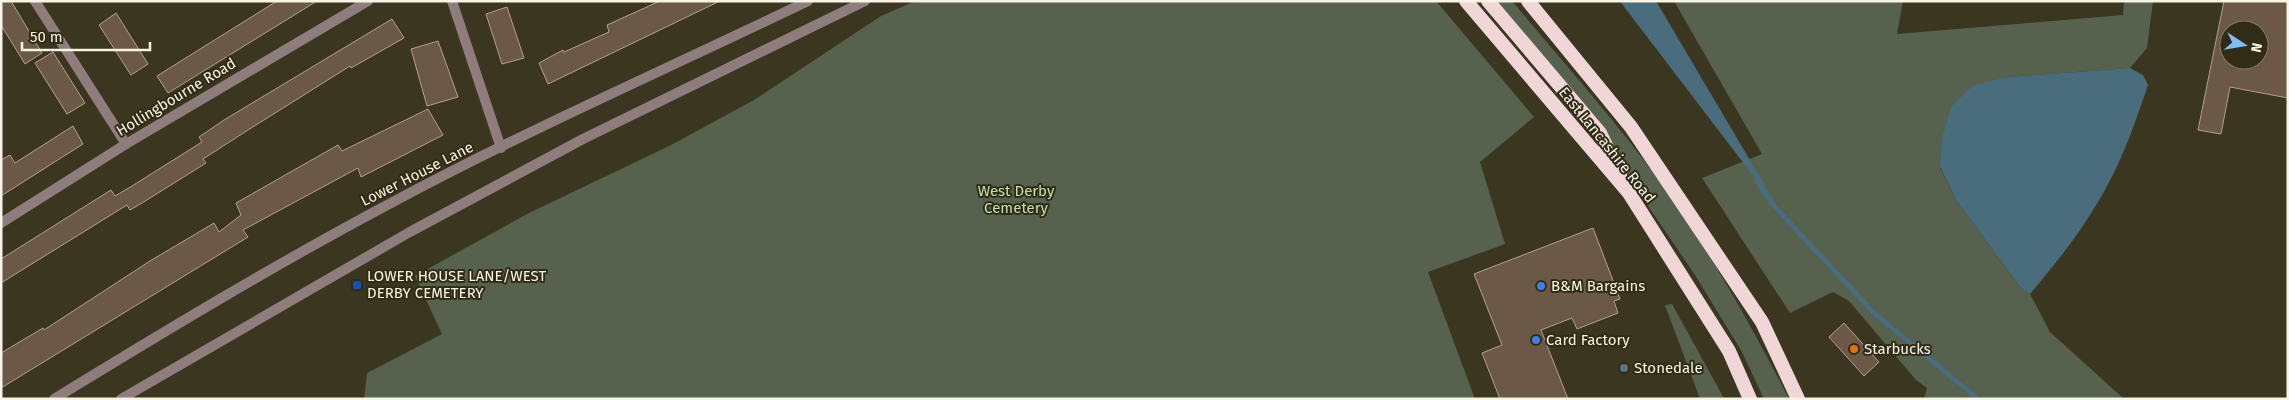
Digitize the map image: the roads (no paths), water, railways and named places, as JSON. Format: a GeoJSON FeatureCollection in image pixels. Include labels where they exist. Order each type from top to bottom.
{"type":"FeatureCollection","features":[{"type":"Feature","properties":{"kind":"highway","name":"East Lancashire Road"},"geometry":{"type":"LineString","coordinates":[[1466,1],[1630,193],[1729,351],[1750,399]]}},
{"type":"Feature","properties":{"kind":"highway"},"geometry":{"type":"LineString","coordinates":[[1488,1],[1600,134],[1630,193]]}},
{"type":"Feature","properties":{"kind":"highway","name":"East Lancashire Road"},"geometry":{"type":"LineString","coordinates":[[1528,1],[1631,127],[1762,322],[1798,399]]}},
{"type":"Feature","properties":{"kind":"street"},"geometry":{"type":"LineString","coordinates":[[35,1],[126,144]]}},
{"type":"Feature","properties":{"kind":"street","name":"Hollingbourne Road"},"geometry":{"type":"LineString","coordinates":[[1,223],[126,144],[368,1]]}},
{"type":"Feature","properties":{"kind":"street"},"geometry":{"type":"LineString","coordinates":[[452,1],[501,148]]}},
{"type":"Feature","properties":{"kind":"street","name":"Lower House Lane"},"geometry":{"type":"LineString","coordinates":[[54,399],[216,300],[392,202],[808,1]]}},
{"type":"Feature","properties":{"kind":"street"},"geometry":{"type":"LineString","coordinates":[[121,399],[408,233],[583,139],[865,1]]}},
{"type":"Feature","properties":{"kind":"water"},"geometry":{"type":"Polygon","coordinates":[[[1621,1],[1656,1],[1780,211],[1622,4],[1621,1]]]}},
{"type":"Feature","properties":{"kind":"water"},"geometry":{"type":"Polygon","coordinates":[[[2130,68],[2143,75],[2148,85],[2118,163],[2098,202],[2080,230],[2030,294],[2020,287],[1956,200],[1940,167],[1943,135],[1951,107],[1972,86],[2007,77],[2130,68]]]}},
{"type":"Feature","properties":{"kind":"waterway"},"geometry":{"type":"LineString","coordinates":[[1757,181],[1774,206],[1874,313],[1978,399]]}},
{"type":"Feature","properties":{"kind":"place","name":"LOWER HOUSE LANE/WEST DERBY CEMETERY"},"geometry":{"type":"Point","coordinates":[357,285]}},
{"type":"Feature","properties":{"kind":"place","name":"B&M Bargains"},"geometry":{"type":"Point","coordinates":[1541,286]}},
{"type":"Feature","properties":{"kind":"place","name":"Card Factory"},"geometry":{"type":"Point","coordinates":[1536,340]}},
{"type":"Feature","properties":{"kind":"place","name":"Starbucks"},"geometry":{"type":"Point","coordinates":[1854,349]}},
{"type":"Feature","properties":{"kind":"place","name":"Stonedale"},"geometry":{"type":"Point","coordinates":[1624,368]}},
{"type":"Feature","properties":{"kind":"park label","name":"West Derby Cemetery"},"geometry":{"type":"Point","coordinates":[1016,200]}}]}
